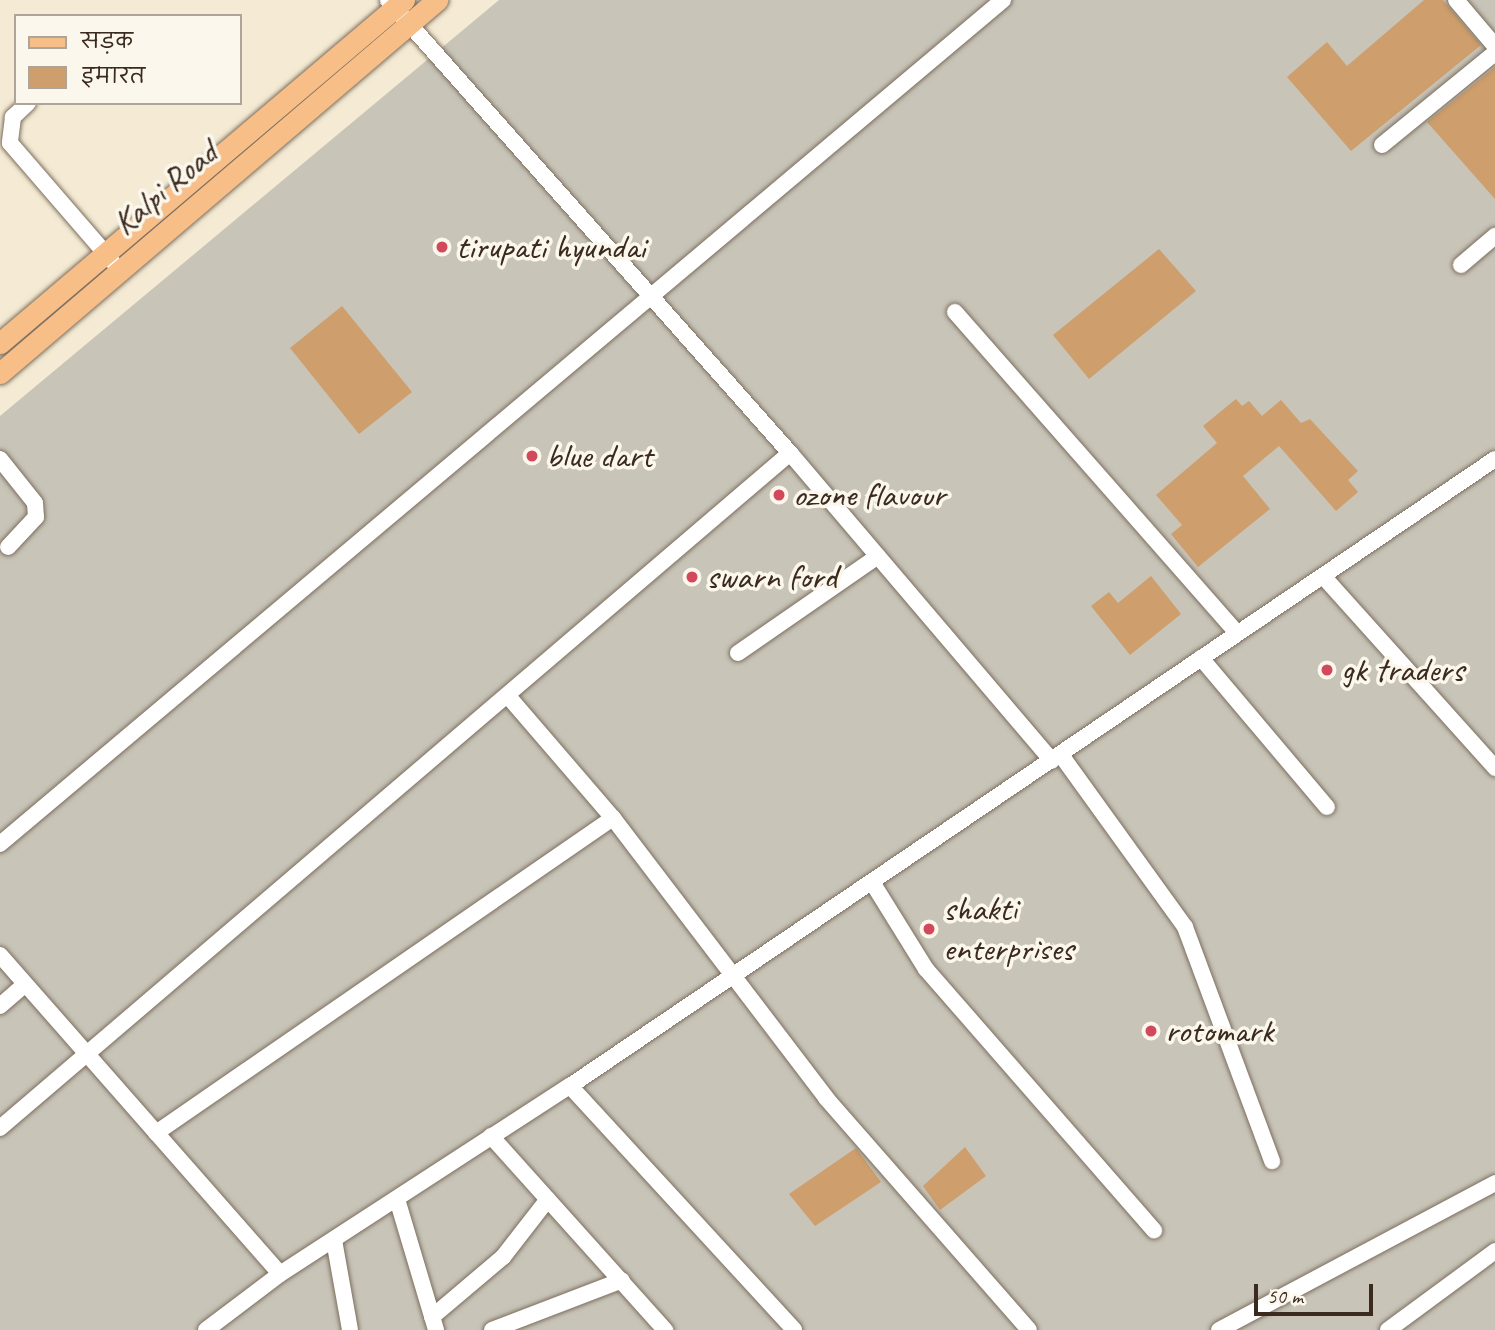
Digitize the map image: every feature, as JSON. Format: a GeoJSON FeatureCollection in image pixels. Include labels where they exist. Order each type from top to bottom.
{"type":"FeatureCollection","features":[{"type":"Feature","properties":{"kind":"main road","name":"Kalpi Road"},"geometry":{"type":"LineString","coordinates":[[0,342],[399,8],[437,0]]}},
{"type":"Feature","properties":{"kind":"main road","name":"Kalpi Road"},"geometry":{"type":"LineString","coordinates":[[0,373],[120,270],[399,8]]}},
{"type":"Feature","properties":{"kind":"street"},"geometry":{"type":"LineString","coordinates":[[0,844],[1003,0]]}},
{"type":"Feature","properties":{"kind":"street"},"geometry":{"type":"LineString","coordinates":[[1457,0],[1495,46]]}},
{"type":"Feature","properties":{"kind":"street"},"geometry":{"type":"LineString","coordinates":[[399,8],[1056,758],[1185,927],[1272,1161]]}},
{"type":"Feature","properties":{"kind":"street"},"geometry":{"type":"LineString","coordinates":[[1382,145],[1495,53]]}},
{"type":"Feature","properties":{"kind":"street"},"geometry":{"type":"LineString","coordinates":[[26,105],[13,117],[10,143],[120,270]]}},
{"type":"Feature","properties":{"kind":"street"},"geometry":{"type":"LineString","coordinates":[[1461,265],[1495,236]]}},
{"type":"Feature","properties":{"kind":"street"},"geometry":{"type":"LineString","coordinates":[[955,312],[1237,633]]}},
{"type":"Feature","properties":{"kind":"street"},"geometry":{"type":"LineString","coordinates":[[0,1128],[88,1056],[790,453]]}},
{"type":"Feature","properties":{"kind":"street"},"geometry":{"type":"LineString","coordinates":[[0,459],[35,503],[36,517],[8,547]]}},
{"type":"Feature","properties":{"kind":"street"},"geometry":{"type":"LineString","coordinates":[[206,1330],[279,1274],[570,1086],[1495,459]]}},
{"type":"Feature","properties":{"kind":"street"},"geometry":{"type":"LineString","coordinates":[[738,653],[878,556]]}},
{"type":"Feature","properties":{"kind":"street"},"geometry":{"type":"LineString","coordinates":[[1323,576],[1495,768]]}},
{"type":"Feature","properties":{"kind":"street"},"geometry":{"type":"LineString","coordinates":[[1201,658],[1326,807]]}},
{"type":"Feature","properties":{"kind":"street"},"geometry":{"type":"LineString","coordinates":[[508,696],[613,818],[735,973],[826,1098],[1029,1330]]}},
{"type":"Feature","properties":{"kind":"street"},"geometry":{"type":"LineString","coordinates":[[156,1133],[613,818]]}},
{"type":"Feature","properties":{"kind":"street"},"geometry":{"type":"LineString","coordinates":[[872,882],[926,969],[1154,1230]]}},
{"type":"Feature","properties":{"kind":"street"},"geometry":{"type":"LineString","coordinates":[[0,955],[279,1274]]}},
{"type":"Feature","properties":{"kind":"street"},"geometry":{"type":"LineString","coordinates":[[0,1006],[25,984]]}},
{"type":"Feature","properties":{"kind":"street"},"geometry":{"type":"LineString","coordinates":[[570,1086],[794,1330]]}},
{"type":"Feature","properties":{"kind":"street"},"geometry":{"type":"LineString","coordinates":[[491,1136],[665,1330]]}},
{"type":"Feature","properties":{"kind":"street"},"geometry":{"type":"LineString","coordinates":[[1219,1330],[1495,1183]]}},
{"type":"Feature","properties":{"kind":"street"},"geometry":{"type":"LineString","coordinates":[[397,1199],[434,1324],[503,1257],[548,1199]]}},
{"type":"Feature","properties":{"kind":"street"},"geometry":{"type":"LineString","coordinates":[[334,1240],[350,1330]]}},
{"type":"Feature","properties":{"kind":"street"},"geometry":{"type":"LineString","coordinates":[[1388,1330],[1495,1251]]}},
{"type":"Feature","properties":{"kind":"street"},"geometry":{"type":"LineString","coordinates":[[492,1330],[622,1280]]}},
{"type":"Feature","properties":{"kind":"street"},"geometry":{"type":"LineString","coordinates":[[221,1317],[232,1330]]}},
{"type":"Feature","properties":{"kind":"shaded area"},"geometry":{"type":"Polygon","coordinates":[[[499,0],[1495,0],[1495,1330],[0,1330],[0,416],[499,0]]]}},
{"type":"Feature","properties":{"kind":"building"},"geometry":{"type":"Polygon","coordinates":[[[1424,0],[1443,0],[1481,45],[1351,151],[1287,77],[1327,42],[1347,66],[1424,0]]]}},
{"type":"Feature","properties":{"kind":"building"},"geometry":{"type":"Polygon","coordinates":[[[1495,67],[1495,199],[1427,122],[1495,67]]]}},
{"type":"Feature","properties":{"kind":"building"},"geometry":{"type":"Polygon","coordinates":[[[1159,249],[1196,291],[1089,379],[1053,335],[1159,249]]]}},
{"type":"Feature","properties":{"kind":"building"},"geometry":{"type":"Polygon","coordinates":[[[342,306],[412,392],[359,434],[290,348],[342,306]]]}},
{"type":"Feature","properties":{"kind":"building"},"geometry":{"type":"Polygon","coordinates":[[[1236,399],[1242,406],[1249,401],[1262,416],[1281,400],[1301,423],[1310,419],[1358,471],[1348,480],[1358,492],[1336,511],[1279,446],[1243,476],[1270,509],[1198,567],[1171,534],[1182,525],[1156,495],[1217,443],[1203,426],[1236,399]]]}},
{"type":"Feature","properties":{"kind":"building"},"geometry":{"type":"Polygon","coordinates":[[[1151,576],[1181,614],[1130,655],[1091,606],[1109,592],[1118,603],[1151,576]]]}},
{"type":"Feature","properties":{"kind":"building"},"geometry":{"type":"Polygon","coordinates":[[[965,1147],[986,1176],[940,1210],[923,1186],[965,1147]]]}},
{"type":"Feature","properties":{"kind":"building"},"geometry":{"type":"Polygon","coordinates":[[[856,1148],[881,1182],[815,1226],[789,1194],[856,1148]]]}},
{"type":"Feature","properties":{"kind":"place","name":"tirupati hyundai"},"geometry":{"type":"Point","coordinates":[442,247]}},
{"type":"Feature","properties":{"kind":"place","name":"blue dart"},"geometry":{"type":"Point","coordinates":[532,456]}},
{"type":"Feature","properties":{"kind":"place","name":"ozone flavour"},"geometry":{"type":"Point","coordinates":[779,495]}},
{"type":"Feature","properties":{"kind":"place","name":"swarn ford"},"geometry":{"type":"Point","coordinates":[692,577]}},
{"type":"Feature","properties":{"kind":"place","name":"gk traders"},"geometry":{"type":"Point","coordinates":[1327,670]}},
{"type":"Feature","properties":{"kind":"place","name":"shakti enterprises"},"geometry":{"type":"Point","coordinates":[929,929]}},
{"type":"Feature","properties":{"kind":"place","name":"rotomark"},"geometry":{"type":"Point","coordinates":[1151,1031]}}]}
